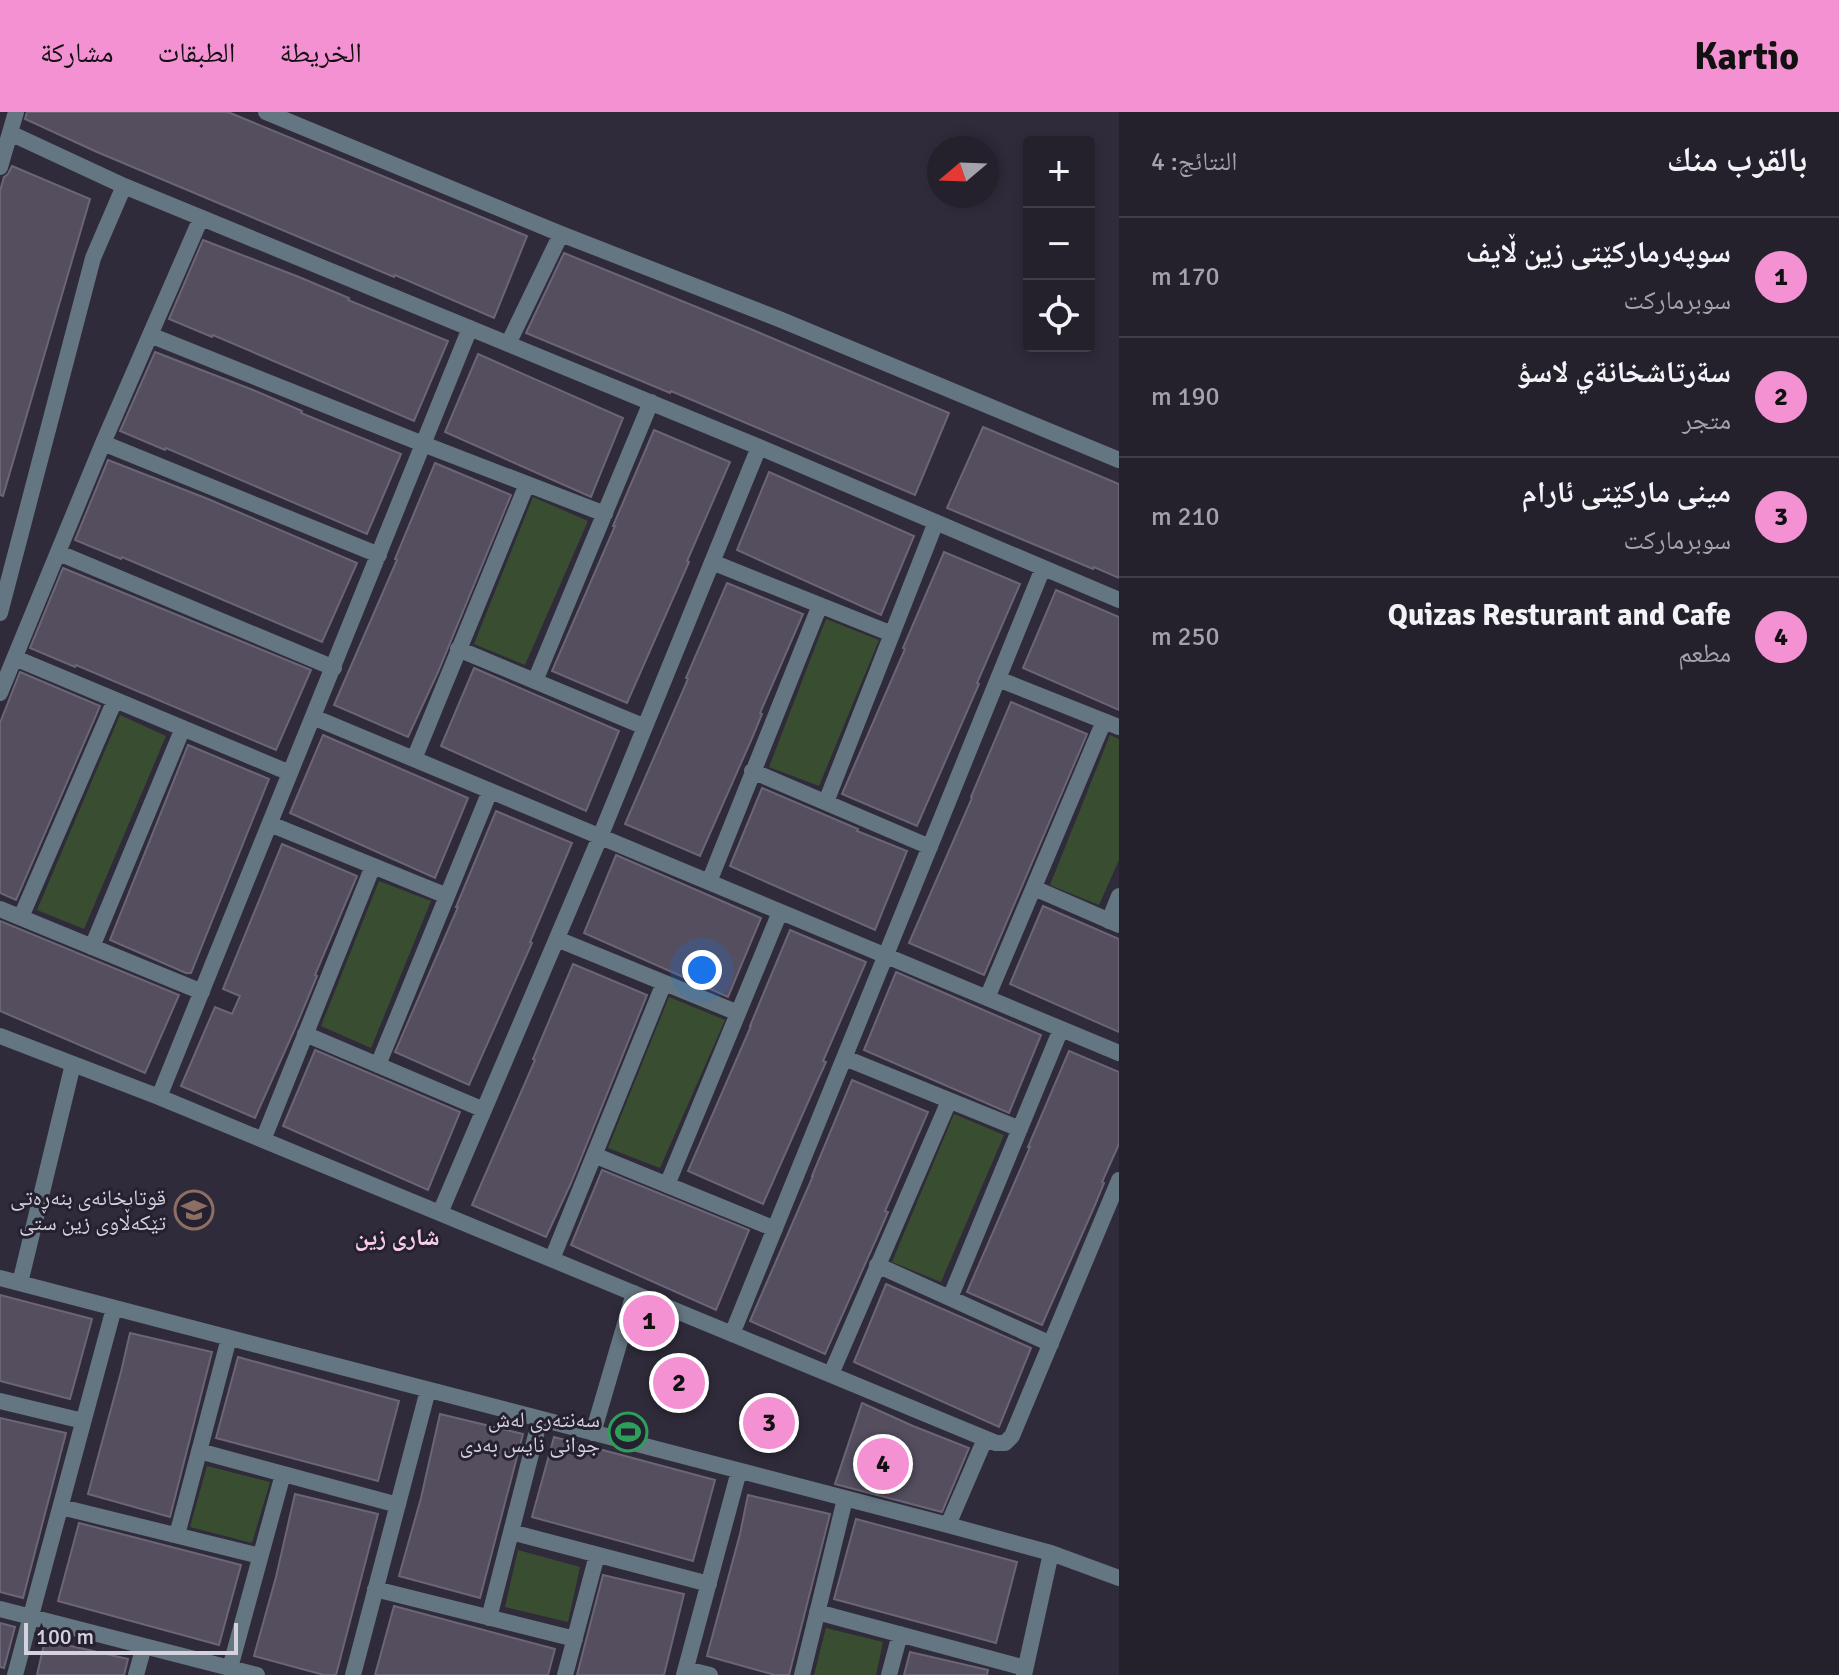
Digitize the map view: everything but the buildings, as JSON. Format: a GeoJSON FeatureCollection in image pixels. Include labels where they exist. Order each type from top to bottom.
{"type":"FeatureCollection","features":[{"type":"Feature","properties":{"kind":"street"},"geometry":{"type":"LineString","coordinates":[[0,167],[16,112]]}},
{"type":"Feature","properties":{"kind":"street"},"geometry":{"type":"LineString","coordinates":[[266,112],[1119,460]]}},
{"type":"Feature","properties":{"kind":"street"},"geometry":{"type":"LineString","coordinates":[[10,133],[124,186],[651,402],[1119,600]]}},
{"type":"Feature","properties":{"kind":"street"},"geometry":{"type":"LineString","coordinates":[[0,613],[93,258],[124,186]]}},
{"type":"Feature","properties":{"kind":"street"},"geometry":{"type":"LineString","coordinates":[[0,693],[103,443],[201,218]]}},
{"type":"Feature","properties":{"kind":"street"},"geometry":{"type":"LineString","coordinates":[[508,344],[561,234]]}},
{"type":"Feature","properties":{"kind":"street"},"geometry":{"type":"LineString","coordinates":[[159,1097],[470,328]]}},
{"type":"Feature","properties":{"kind":"street"},"geometry":{"type":"LineString","coordinates":[[150,335],[605,514]]}},
{"type":"Feature","properties":{"kind":"street"},"geometry":{"type":"LineString","coordinates":[[535,681],[651,402]]}},
{"type":"Feature","properties":{"kind":"street"},"geometry":{"type":"LineString","coordinates":[[103,443],[379,555]]}},
{"type":"Feature","properties":{"kind":"street"},"geometry":{"type":"LineString","coordinates":[[440,1213],[600,837],[759,447]]}},
{"type":"Feature","properties":{"kind":"street"},"geometry":{"type":"LineString","coordinates":[[414,759],[527,484]]}},
{"type":"Feature","properties":{"kind":"street"},"geometry":{"type":"LineString","coordinates":[[826,802],[936,522]]}},
{"type":"Feature","properties":{"kind":"street"},"geometry":{"type":"LineString","coordinates":[[59,553],[334,668]]}},
{"type":"Feature","properties":{"kind":"street"},"geometry":{"type":"LineString","coordinates":[[712,562],[892,634]]}},
{"type":"Feature","properties":{"kind":"street"},"geometry":{"type":"LineString","coordinates":[[732,1334],[1043,568]]}},
{"type":"Feature","properties":{"kind":"street"},"geometry":{"type":"LineString","coordinates":[[709,882],[820,605]]}},
{"type":"Feature","properties":{"kind":"street"},"geometry":{"type":"LineString","coordinates":[[458,649],[645,727]]}},
{"type":"Feature","properties":{"kind":"street"},"geometry":{"type":"LineString","coordinates":[[15,658],[290,773]]}},
{"type":"Feature","properties":{"kind":"street"},"geometry":{"type":"LineString","coordinates":[[987,998],[1034,888],[1112,724],[998,679]]}},
{"type":"Feature","properties":{"kind":"street"},"geometry":{"type":"LineString","coordinates":[[21,917],[115,700]]}},
{"type":"Feature","properties":{"kind":"street"},"geometry":{"type":"LineString","coordinates":[[313,717],[1119,1053]]}},
{"type":"Feature","properties":{"kind":"street"},"geometry":{"type":"LineString","coordinates":[[92,947],[183,728]]}},
{"type":"Feature","properties":{"kind":"street"},"geometry":{"type":"LineString","coordinates":[[752,771],[930,847]]}},
{"type":"Feature","properties":{"kind":"street"},"geometry":{"type":"LineString","coordinates":[[378,1065],[490,791]]}},
{"type":"Feature","properties":{"kind":"street"},"geometry":{"type":"LineString","coordinates":[[270,824],[447,896]]}},
{"type":"Feature","properties":{"kind":"street"},"geometry":{"type":"LineString","coordinates":[[263,1140],[373,866]]}},
{"type":"Feature","properties":{"kind":"street"},"geometry":{"type":"LineString","coordinates":[[1034,888],[1114,923],[1119,896]]}},
{"type":"Feature","properties":{"kind":"street"},"geometry":{"type":"LineString","coordinates":[[0,909],[202,992]]}},
{"type":"Feature","properties":{"kind":"street"},"geometry":{"type":"LineString","coordinates":[[667,1185],[780,912]]}},
{"type":"Feature","properties":{"kind":"street"},"geometry":{"type":"LineString","coordinates":[[557,939],[738,1013]]}},
{"type":"Feature","properties":{"kind":"street"},"geometry":{"type":"LineString","coordinates":[[552,1259],[664,983]]}},
{"type":"Feature","properties":{"kind":"street"},"geometry":{"type":"LineString","coordinates":[[950,1298],[1061,1029]]}},
{"type":"Feature","properties":{"kind":"street"},"geometry":{"type":"LineString","coordinates":[[305,1034],[484,1110]]}},
{"type":"Feature","properties":{"kind":"street"},"geometry":{"type":"LineString","coordinates":[[0,1036],[159,1097],[996,1443],[1005,1443],[1012,1436],[1119,1180]]}},
{"type":"Feature","properties":{"kind":"street"},"geometry":{"type":"LineString","coordinates":[[845,1058],[1020,1129]]}},
{"type":"Feature","properties":{"kind":"street"},"geometry":{"type":"LineString","coordinates":[[20,1283],[73,1064]]}},
{"type":"Feature","properties":{"kind":"street"},"geometry":{"type":"LineString","coordinates":[[831,1374],[949,1101]]}},
{"type":"Feature","properties":{"kind":"street"},"geometry":{"type":"LineString","coordinates":[[594,1155],[775,1229]]}},
{"type":"Feature","properties":{"kind":"street"},"geometry":{"type":"LineString","coordinates":[[877,1265],[1051,1344]]}},
{"type":"Feature","properties":{"kind":"street"},"geometry":{"type":"LineString","coordinates":[[0,1278],[948,1525],[1051,1553],[1119,1578]]}},
{"type":"Feature","properties":{"kind":"street"},"geometry":{"type":"LineString","coordinates":[[593,1433],[634,1293]]}},
{"type":"Feature","properties":{"kind":"street"},"geometry":{"type":"LineString","coordinates":[[15,1675],[114,1308]]}},
{"type":"Feature","properties":{"kind":"street"},"geometry":{"type":"LineString","coordinates":[[177,1535],[229,1338]]}},
{"type":"Feature","properties":{"kind":"street"},"geometry":{"type":"LineString","coordinates":[[353,1675],[428,1390]]}},
{"type":"Feature","properties":{"kind":"street"},"geometry":{"type":"LineString","coordinates":[[0,1401],[83,1421]]}},
{"type":"Feature","properties":{"kind":"street"},"geometry":{"type":"LineString","coordinates":[[489,1618],[540,1419]]}},
{"type":"Feature","properties":{"kind":"street"},"geometry":{"type":"LineString","coordinates":[[948,1525],[985,1439]]}},
{"type":"Feature","properties":{"kind":"street"},"geometry":{"type":"LineString","coordinates":[[199,1451],[398,1505]]}},
{"type":"Feature","properties":{"kind":"street"},"geometry":{"type":"LineString","coordinates":[[710,1675],[685,1672],[739,1471]]}},
{"type":"Feature","properties":{"kind":"street"},"geometry":{"type":"LineString","coordinates":[[230,1668],[283,1474]]}},
{"type":"Feature","properties":{"kind":"street"},"geometry":{"type":"LineString","coordinates":[[802,1675],[845,1499]]}},
{"type":"Feature","properties":{"kind":"street"},"geometry":{"type":"LineString","coordinates":[[61,1507],[260,1556]]}},
{"type":"Feature","properties":{"kind":"street"},"geometry":{"type":"LineString","coordinates":[[511,1532],[709,1584]]}},
{"type":"Feature","properties":{"kind":"street"},"geometry":{"type":"LineString","coordinates":[[817,1612],[1024,1672],[1051,1553]]}},
{"type":"Feature","properties":{"kind":"street"},"geometry":{"type":"LineString","coordinates":[[565,1675],[597,1555]]}},
{"type":"Feature","properties":{"kind":"street"},"geometry":{"type":"LineString","coordinates":[[375,1589],[575,1639]]}},
{"type":"Feature","properties":{"kind":"street"},"geometry":{"type":"LineString","coordinates":[[0,1609],[257,1675]]}},
{"type":"Feature","properties":{"kind":"street"},"geometry":{"type":"LineString","coordinates":[[889,1675],[900,1634]]}},
{"type":"Feature","properties":{"kind":"street"},"geometry":{"type":"LineString","coordinates":[[136,1675],[144,1646]]}},
{"type":"Feature","properties":{"kind":"green space"},"geometry":{"type":"Polygon","coordinates":[[[533,497],[588,521],[525,665],[474,644],[533,497]]]}},
{"type":"Feature","properties":{"kind":"green space"},"geometry":{"type":"Polygon","coordinates":[[[826,619],[879,640],[819,786],[769,767],[826,619]]]}},
{"type":"Feature","properties":{"kind":"green space"},"geometry":{"type":"Polygon","coordinates":[[[120,715],[166,736],[84,929],[37,910],[120,715]]]}},
{"type":"Feature","properties":{"kind":"green space"},"geometry":{"type":"Polygon","coordinates":[[[1110,735],[1119,739],[1119,860],[1099,905],[1050,885],[1110,735]]]}},
{"type":"Feature","properties":{"kind":"green space"},"geometry":{"type":"Polygon","coordinates":[[[379,881],[431,901],[371,1048],[321,1026],[379,881]]]}},
{"type":"Feature","properties":{"kind":"green space"},"geometry":{"type":"Polygon","coordinates":[[[669,997],[725,1020],[660,1168],[608,1148],[669,997]]]}},
{"type":"Feature","properties":{"kind":"green space"},"geometry":{"type":"Polygon","coordinates":[[[954,1114],[1004,1135],[941,1282],[892,1262],[954,1114]]]}},
{"type":"Feature","properties":{"kind":"green space"},"geometry":{"type":"Polygon","coordinates":[[[207,1466],[270,1482],[252,1543],[190,1527],[207,1466]]]}},
{"type":"Feature","properties":{"kind":"green space"},"geometry":{"type":"Polygon","coordinates":[[[518,1550],[580,1567],[568,1622],[505,1607],[518,1550]]]}},
{"type":"Feature","properties":{"kind":"green space"},"geometry":{"type":"Polygon","coordinates":[[[826,1628],[883,1642],[876,1675],[814,1675],[826,1628]]]}},
{"type":"Feature","properties":{"kind":"place","name":"قوتابخانەی بنەڕەتی تێکەڵاوی زین ستی"},"geometry":{"type":"Point","coordinates":[194,1210]}},
{"type":"Feature","properties":{"kind":"place","name":"سوپەرماركێتی زین ڵایف"},"geometry":{"type":"Point","coordinates":[649,1321]}},
{"type":"Feature","properties":{"kind":"place","name":"سةرتاشخانةي لاسؤ"},"geometry":{"type":"Point","coordinates":[679,1383]}},
{"type":"Feature","properties":{"kind":"place","name":"مينی ماركێتی ئارام"},"geometry":{"type":"Point","coordinates":[769,1423]}},
{"type":"Feature","properties":{"kind":"place","name":"سەنتەری لەش جوانی نایس بەدی"},"geometry":{"type":"Point","coordinates":[628,1432]}},
{"type":"Feature","properties":{"kind":"place","name":"Quizas Resturant and Cafe"},"geometry":{"type":"Point","coordinates":[883,1464]}},
{"type":"Feature","properties":{"kind":"district","name":"شاری زین"},"geometry":{"type":"Point","coordinates":[397,1237]}}]}
